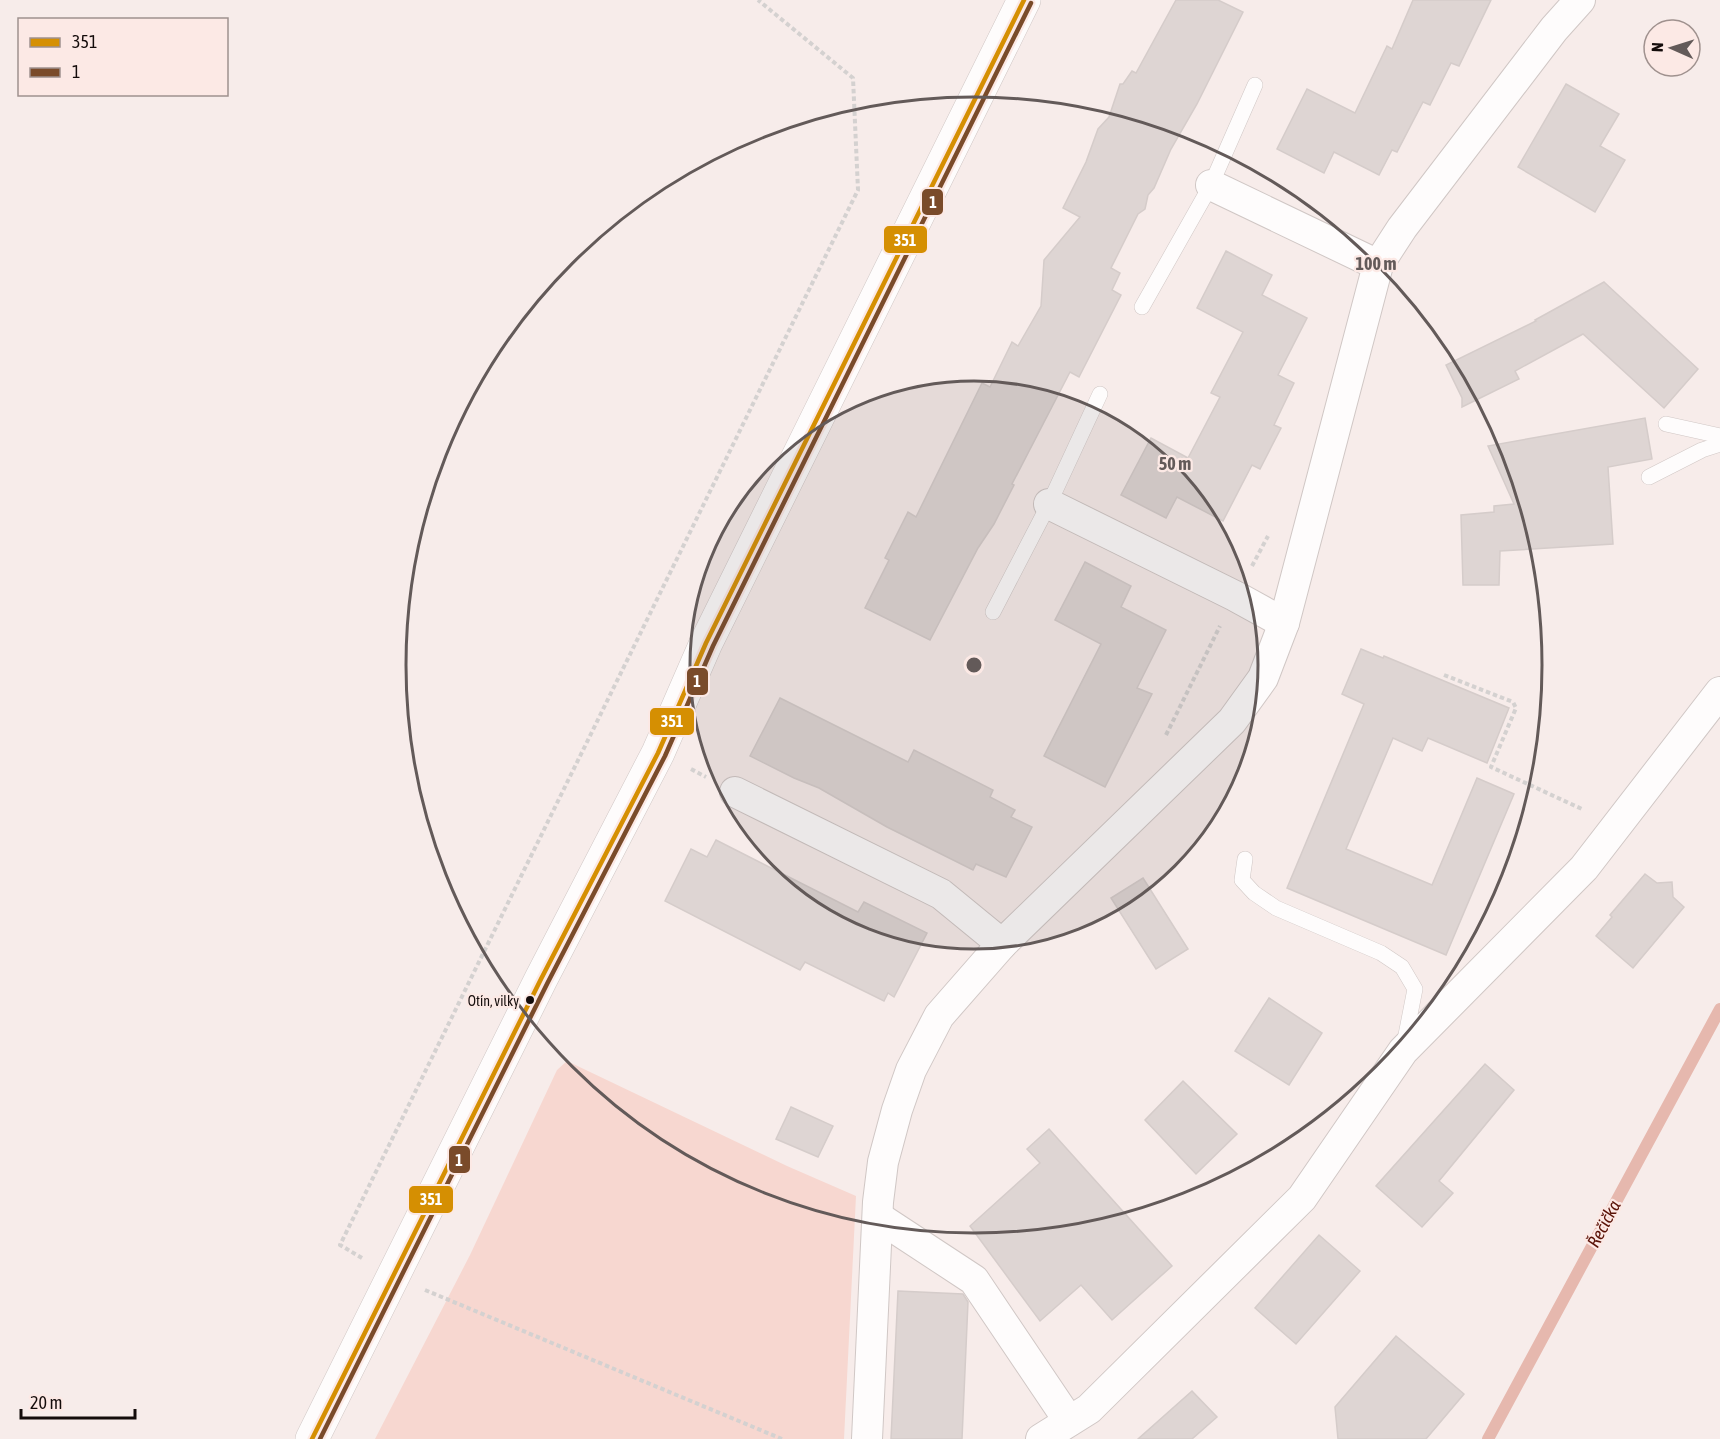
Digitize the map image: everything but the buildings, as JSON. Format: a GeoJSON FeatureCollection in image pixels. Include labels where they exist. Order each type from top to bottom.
{"type":"FeatureCollection","features":[{"type":"Feature","properties":{"kind":"street"},"geometry":{"type":"LineString","coordinates":[[312,1439],[536,990],[658,753],[711,632],[1024,0]]}},
{"type":"Feature","properties":{"kind":"street"},"geometry":{"type":"LineString","coordinates":[[867,1439],[878,1217],[883,1162],[911,1070],[939,1016],[1002,944],[1232,721],[1263,678],[1284,623],[1378,265],[1402,228],[1554,29],[1580,0]]}},
{"type":"Feature","properties":{"kind":"street"},"geometry":{"type":"LineString","coordinates":[[1211,184],[1378,265]]}},
{"type":"Feature","properties":{"kind":"street"},"geometry":{"type":"LineString","coordinates":[[1049,504],[1284,623]]}},
{"type":"Feature","properties":{"kind":"street"},"geometry":{"type":"LineString","coordinates":[[1041,1439],[1089,1408],[1302,1198],[1403,1051],[1584,868],[1720,692]]}},
{"type":"Feature","properties":{"kind":"street"},"geometry":{"type":"LineString","coordinates":[[735,792],[941,894],[1002,944]]}},
{"type":"Feature","properties":{"kind":"street"},"geometry":{"type":"LineString","coordinates":[[878,1217],[974,1280],[1069,1421]]}},
{"type":"Feature","properties":{"kind":"lane"},"geometry":{"type":"LineString","coordinates":[[1142,307],[1211,184],[1255,85]]}},
{"type":"Feature","properties":{"kind":"lane"},"geometry":{"type":"LineString","coordinates":[[993,612],[1049,504],[1100,394]]}},
{"type":"Feature","properties":{"kind":"lane"},"geometry":{"type":"LineString","coordinates":[[1666,424],[1720,436]]}},
{"type":"Feature","properties":{"kind":"lane"},"geometry":{"type":"LineString","coordinates":[[1649,477],[1702,450],[1720,444]]}},
{"type":"Feature","properties":{"kind":"lane"},"geometry":{"type":"LineString","coordinates":[[1245,859],[1242,880],[1254,893],[1276,908],[1381,953],[1402,967],[1415,989],[1403,1051]]}},
{"type":"Feature","properties":{"kind":"path"},"geometry":{"type":"LineString","coordinates":[[1444,675],[1513,702],[1516,708],[1491,767],[1618,826]]}},
{"type":"Feature","properties":{"kind":"path"},"geometry":{"type":"LineString","coordinates":[[658,753],[735,792]]}},
{"type":"Feature","properties":{"kind":"shaded area"},"geometry":{"type":"Polygon","coordinates":[[[567,1061],[787,1166],[856,1196],[844,1439],[375,1439],[470,1255],[557,1070],[567,1061]]]}},
{"type":"Feature","properties":{"kind":"waterway","name":"Řečička"},"geometry":{"type":"LineString","coordinates":[[1488,1439],[1720,1009]]}},
{"type":"Feature","properties":{"kind":"transit line","name":"351"},"geometry":{"type":"LineString","coordinates":[[312,1439],[541,979],[658,753],[706,643],[1024,0]]}},
{"type":"Feature","properties":{"kind":"transit line","name":"1"},"geometry":{"type":"LineString","coordinates":[[320,1439],[548,982],[665,756],[713,646],[1031,3]]}},
{"type":"Feature","properties":{"kind":"place","name":"Otín, vilky"},"geometry":{"type":"Point","coordinates":[530,1000]}}]}
